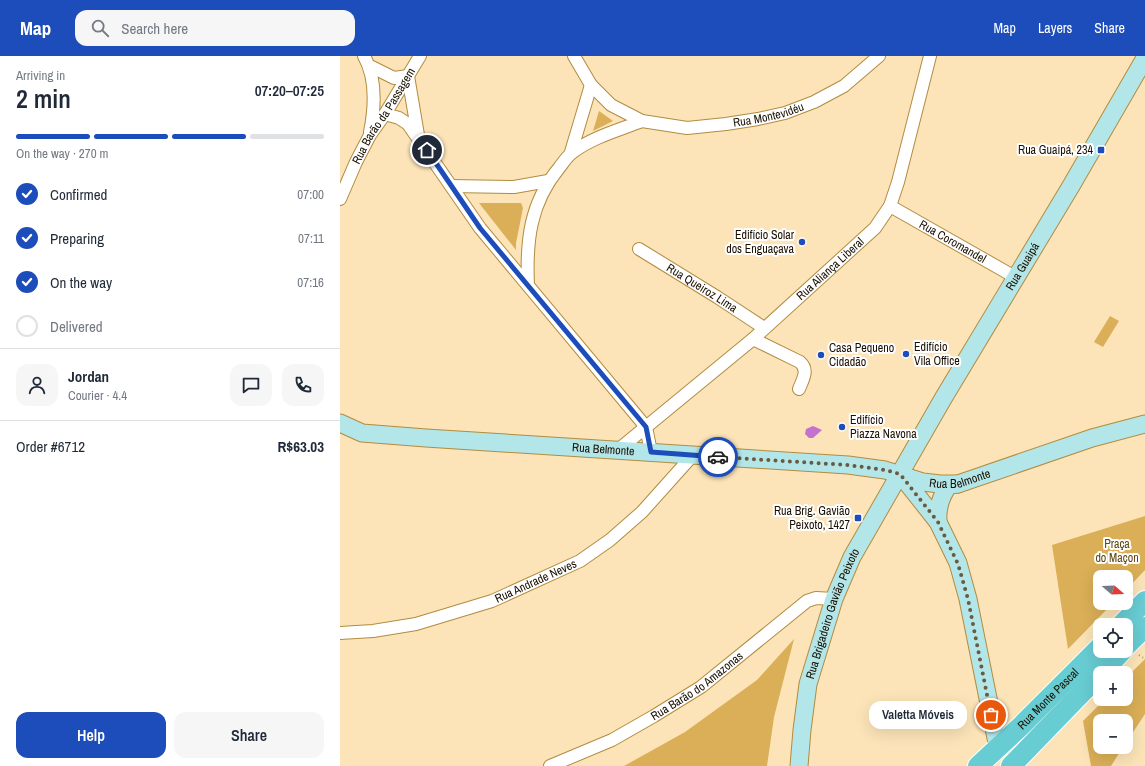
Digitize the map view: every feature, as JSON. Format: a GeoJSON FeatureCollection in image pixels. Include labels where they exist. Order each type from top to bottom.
{"type":"FeatureCollection","features":[{"type":"Feature","properties":{"kind":"main road","name":"Rua Guaipá"},"geometry":{"type":"LineString","coordinates":[[900,474],[1145,58]]}},
{"type":"Feature","properties":{"kind":"main road","name":"Rua Belmonte"},"geometry":{"type":"LineString","coordinates":[[340,422],[362,433],[848,465],[885,470],[924,482],[940,484],[958,484],[1092,438],[1145,424]]}},
{"type":"Feature","properties":{"kind":"main road"},"geometry":{"type":"LineString","coordinates":[[900,474],[938,522],[948,541],[960,571],[968,599],[996,757]]}},
{"type":"Feature","properties":{"kind":"main road","name":"Rua Brigadeiro Gavião Peixoto"},"geometry":{"type":"LineString","coordinates":[[799,766],[808,684],[834,599],[852,557],[900,474]]}},
{"type":"Feature","properties":{"kind":"main road"},"geometry":{"type":"LineString","coordinates":[[938,522],[938,508],[943,493],[949,485],[958,484]]}},
{"type":"Feature","properties":{"kind":"main road"},"geometry":{"type":"LineString","coordinates":[[1128,618],[1145,601]]}},
{"type":"Feature","properties":{"kind":"main road","name":"Rua Monte Pascal"},"geometry":{"type":"LineString","coordinates":[[1133,643],[1145,627]]}},
{"type":"Feature","properties":{"kind":"main road","name":"Rua Monte Pascal"},"geometry":{"type":"LineString","coordinates":[[978,766],[996,757],[1093,654]]}},
{"type":"Feature","properties":{"kind":"main road","name":"Rua Monte Pascal"},"geometry":{"type":"LineString","coordinates":[[1109,666],[1118,658]]}},
{"type":"Feature","properties":{"kind":"main road","name":"Rua Monte Pascal"},"geometry":{"type":"LineString","coordinates":[[1011,766],[1093,680]]}},
{"type":"Feature","properties":{"kind":"street","name":"Rua Barão da Passagem"},"geometry":{"type":"LineString","coordinates":[[340,199],[356,162],[370,135],[386,114],[420,56]]}},
{"type":"Feature","properties":{"kind":"street"},"geometry":{"type":"LineString","coordinates":[[574,56],[591,85],[611,106],[642,121]]}},
{"type":"Feature","properties":{"kind":"street","name":"Rua Montevidéu"},"geometry":{"type":"LineString","coordinates":[[642,121],[687,128],[726,124],[784,112],[814,102],[844,86],[879,56]]}},
{"type":"Feature","properties":{"kind":"street","name":"Rua Aliança Liberal"},"geometry":{"type":"LineString","coordinates":[[618,450],[753,339],[875,228],[890,206],[898,182],[930,56]]}},
{"type":"Feature","properties":{"kind":"street"},"geometry":{"type":"LineString","coordinates":[[367,61],[394,78],[408,76],[418,138]]}},
{"type":"Feature","properties":{"kind":"street"},"geometry":{"type":"LineString","coordinates":[[367,61],[374,99],[374,112],[370,135]]}},
{"type":"Feature","properties":{"kind":"street"},"geometry":{"type":"LineString","coordinates":[[528,285],[528,237],[538,202],[548,181],[571,152],[591,85]]}},
{"type":"Feature","properties":{"kind":"street"},"geometry":{"type":"LineString","coordinates":[[386,114],[404,120],[480,228],[646,427],[651,452]]}},
{"type":"Feature","properties":{"kind":"street"},"geometry":{"type":"LineString","coordinates":[[571,152],[600,137],[642,121]]}},
{"type":"Feature","properties":{"kind":"street"},"geometry":{"type":"LineString","coordinates":[[451,186],[514,187],[548,181]]}},
{"type":"Feature","properties":{"kind":"street","name":"Rua Coromandel"},"geometry":{"type":"LineString","coordinates":[[890,206],[1015,277]]}},
{"type":"Feature","properties":{"kind":"street","name":"Rua Queiroz Lima"},"geometry":{"type":"LineString","coordinates":[[639,249],[764,328]]}},
{"type":"Feature","properties":{"kind":"street"},"geometry":{"type":"LineString","coordinates":[[753,339],[800,362],[803,365],[805,368],[805,373],[799,389]]}},
{"type":"Feature","properties":{"kind":"street","name":"Rua Andrade Neves"},"geometry":{"type":"LineString","coordinates":[[340,633],[373,632],[416,624],[492,601],[580,561],[610,540],[642,512],[693,455]]}},
{"type":"Feature","properties":{"kind":"street","name":"Rua Barão do Amazonas"},"geometry":{"type":"LineString","coordinates":[[550,766],[612,740],[701,687],[807,601],[816,598],[834,599]]}},
{"type":"Feature","properties":{"kind":"path"},"geometry":{"type":"LineString","coordinates":[[1133,653],[1145,659]]}},
{"type":"Feature","properties":{"kind":"green space"},"geometry":{"type":"Polygon","coordinates":[[[599,111],[613,121],[593,131],[599,111]]]}},
{"type":"Feature","properties":{"kind":"green space"},"geometry":{"type":"Polygon","coordinates":[[[479,203],[521,203],[523,208],[516,250],[479,203]]]}},
{"type":"Feature","properties":{"kind":"green space"},"geometry":{"type":"Polygon","coordinates":[[[1110,316],[1119,321],[1103,347],[1094,342],[1110,316]]]}},
{"type":"Feature","properties":{"kind":"green space","name":"Praça do Maçon"},"geometry":{"type":"Polygon","coordinates":[[[1145,516],[1145,570],[1133,583],[1133,570],[1093,570],[1093,610],[1106,610],[1098,618],[1093,618],[1093,623],[1068,649],[1052,545],[1145,516]]]}},
{"type":"Feature","properties":{"kind":"green space"},"geometry":{"type":"Polygon","coordinates":[[[794,639],[774,717],[767,766],[624,766],[685,732],[757,680],[794,639]]]}},
{"type":"Feature","properties":{"kind":"green space"},"geometry":{"type":"Polygon","coordinates":[[[1145,659],[1145,714],[1133,732],[1133,714],[1093,714],[1093,754],[1119,754],[1111,766],[1091,766],[1083,721],[1098,706],[1133,706],[1133,671],[1145,659]]]}},
{"type":"Feature","properties":{"kind":"shaded area"},"geometry":{"type":"Polygon","coordinates":[[[813,426],[822,430],[813,438],[809,438],[805,434],[806,429],[813,426]]]}},
{"type":"Feature","properties":{"kind":"way so far"},"geometry":{"type":"LineString","coordinates":[[718,457],[848,465],[885,470],[900,474],[938,522],[958,564],[968,599],[991,715]]}},
{"type":"Feature","properties":{"kind":"place","name":"Rua Guaipá, 234"},"geometry":{"type":"Point","coordinates":[1101,150]}},
{"type":"Feature","properties":{"kind":"place","name":"Edifício Solar dos Enguaçava"},"geometry":{"type":"Point","coordinates":[802,242]}},
{"type":"Feature","properties":{"kind":"place","name":"Edifício Vila Office"},"geometry":{"type":"Point","coordinates":[906,354]}},
{"type":"Feature","properties":{"kind":"place","name":"Casa Pequeno Cidadão"},"geometry":{"type":"Point","coordinates":[821,355]}},
{"type":"Feature","properties":{"kind":"place","name":"Edifício Piazza Navona"},"geometry":{"type":"Point","coordinates":[842,427]}},
{"type":"Feature","properties":{"kind":"place","name":"Rua Brig. Gavião Peixoto, 1427"},"geometry":{"type":"Point","coordinates":[858,518]}},
{"type":"Feature","properties":{"kind":"place","name":"Valetta Móveis"},"geometry":{"type":"Point","coordinates":[991,715]}},
{"type":"Feature","properties":{"kind":"route"},"geometry":{"type":"LineString","coordinates":[[427,150],[480,228],[646,427],[651,452],[718,457]]}}]}
